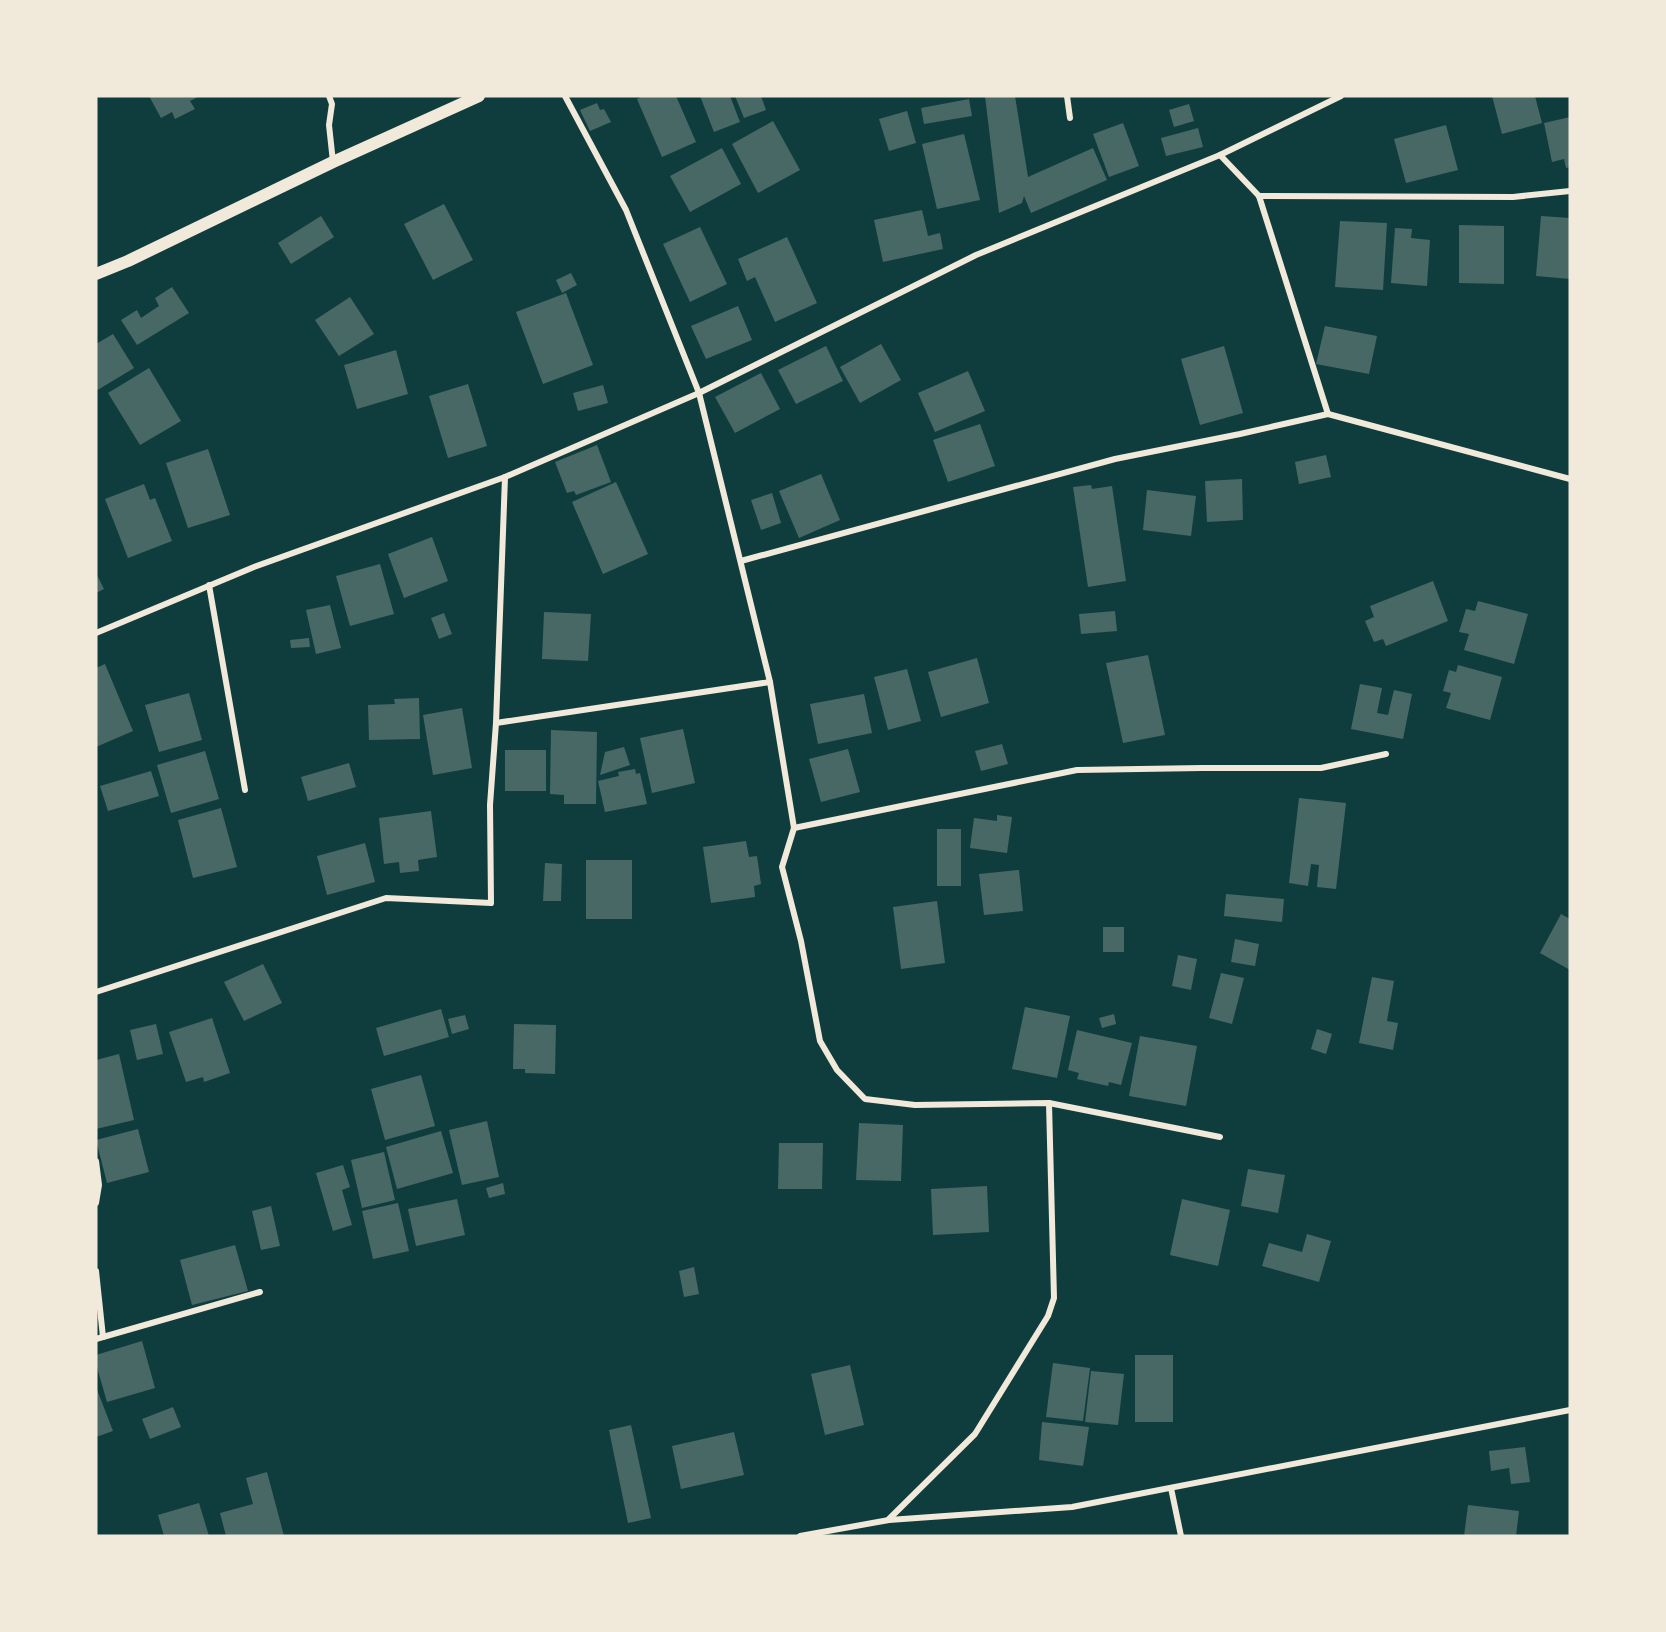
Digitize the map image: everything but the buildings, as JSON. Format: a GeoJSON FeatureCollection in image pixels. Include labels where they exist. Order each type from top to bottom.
{"type":"FeatureCollection","features":[{"type":"Feature","properties":{"kind":"main road"},"geometry":{"type":"LineString","coordinates":[[96,274],[479,96]]}},
{"type":"Feature","properties":{"kind":"street"},"geometry":{"type":"LineString","coordinates":[[329,96],[332,104],[329,125],[333,162]]}},
{"type":"Feature","properties":{"kind":"street"},"geometry":{"type":"LineString","coordinates":[[566,96],[626,210],[699,393],[770,682],[794,828],[782,867],[801,941],[820,1041],[837,1070],[865,1099],[915,1105],[1049,1103],[1220,1137]]}},
{"type":"Feature","properties":{"kind":"street"},"geometry":{"type":"LineString","coordinates":[[1067,96],[1070,118]]}},
{"type":"Feature","properties":{"kind":"street"},"geometry":{"type":"LineString","coordinates":[[96,633],[209,585],[505,477],[699,393],[976,255],[1220,155],[1341,96]]}},
{"type":"Feature","properties":{"kind":"street"},"geometry":{"type":"LineString","coordinates":[[1220,155],[1258,196],[1328,414]]}},
{"type":"Feature","properties":{"kind":"street"},"geometry":{"type":"LineString","coordinates":[[1258,196],[1513,197],[1570,191]]}},
{"type":"Feature","properties":{"kind":"street"},"geometry":{"type":"LineString","coordinates":[[741,561],[1115,459],[1328,414],[1570,479]]}},
{"type":"Feature","properties":{"kind":"street"},"geometry":{"type":"LineString","coordinates":[[96,992],[386,898],[491,903],[490,805],[496,723],[505,477]]}},
{"type":"Feature","properties":{"kind":"street"},"geometry":{"type":"LineString","coordinates":[[209,585],[245,790]]}},
{"type":"Feature","properties":{"kind":"street"},"geometry":{"type":"LineString","coordinates":[[496,723],[770,682]]}},
{"type":"Feature","properties":{"kind":"street"},"geometry":{"type":"LineString","coordinates":[[794,828],[1077,771],[1321,768],[1386,754]]}},
{"type":"Feature","properties":{"kind":"street"},"geometry":{"type":"LineString","coordinates":[[889,1520],[975,1434],[1048,1316],[1054,1298],[1049,1103]]}},
{"type":"Feature","properties":{"kind":"street"},"geometry":{"type":"LineString","coordinates":[[96,1161],[99,1185],[96,1203]]}},
{"type":"Feature","properties":{"kind":"street"},"geometry":{"type":"LineString","coordinates":[[96,1271],[100,1337],[260,1292]]}},
{"type":"Feature","properties":{"kind":"street"},"geometry":{"type":"LineString","coordinates":[[800,1536],[889,1520],[1072,1507],[1570,1410]]}},
{"type":"Feature","properties":{"kind":"street"},"geometry":{"type":"LineString","coordinates":[[1171,1488],[1181,1536]]}}]}
